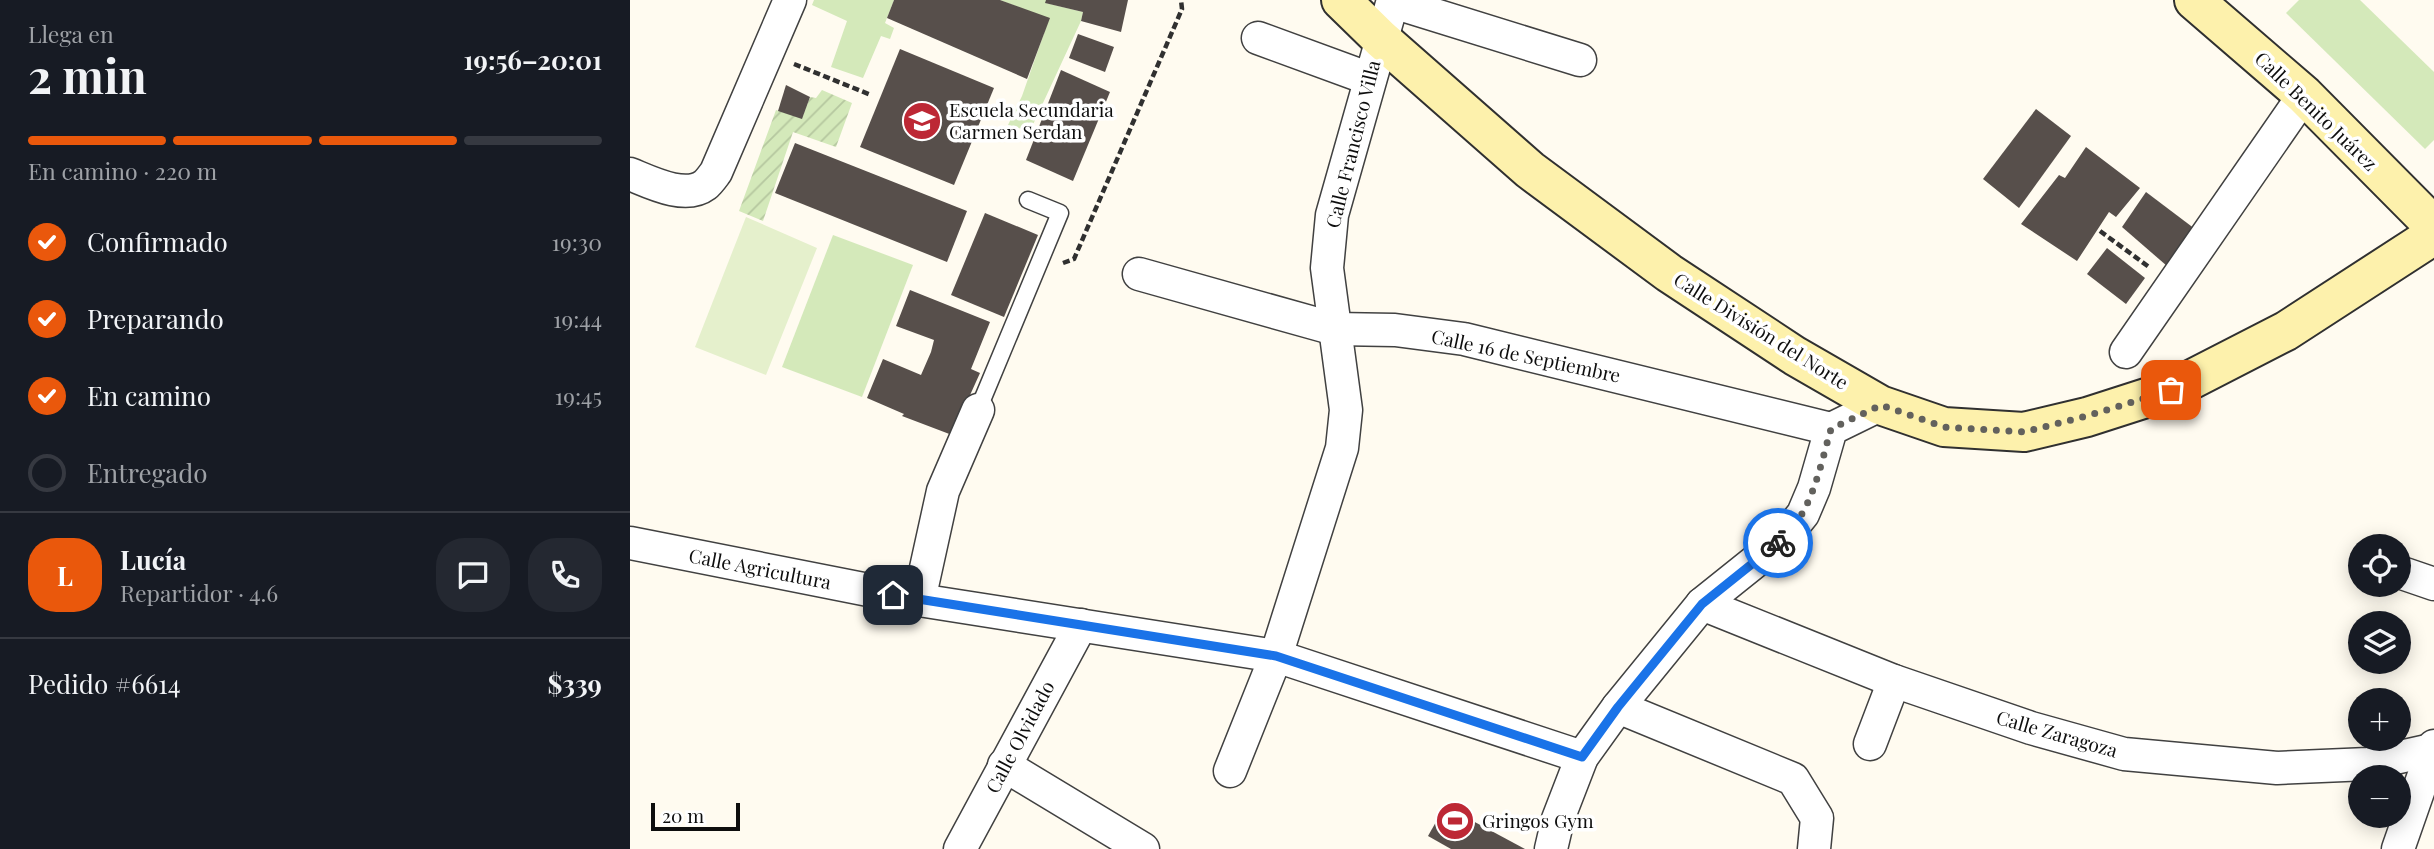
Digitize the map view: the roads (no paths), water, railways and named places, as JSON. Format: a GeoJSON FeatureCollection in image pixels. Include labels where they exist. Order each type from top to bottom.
{"type":"FeatureCollection","features":[{"type":"Feature","properties":{"kind":"street"},"geometry":{"type":"LineString","coordinates":[[630,174],[665,187],[690,191],[705,186],[716,172],[790,0]]}},
{"type":"Feature","properties":{"kind":"street","name":"Calle División del Norte"},"geometry":{"type":"LineString","coordinates":[[1341,0],[1381,39],[1530,170],[1669,273],[1795,356],[1881,405],[1944,427],[2024,432],[2099,413],[2171,390],[2286,331],[2434,235]]}},
{"type":"Feature","properties":{"kind":"street","name":"Calle Benito Juárez"},"geometry":{"type":"LineString","coordinates":[[2194,0],[2304,95],[2434,226]]}},
{"type":"Feature","properties":{"kind":"street"},"geometry":{"type":"LineString","coordinates":[[1393,1],[1580,60]]}},
{"type":"Feature","properties":{"kind":"street","name":"Calle Francisco Villa"},"geometry":{"type":"LineString","coordinates":[[1230,771],[1276,656],[1342,448],[1346,410],[1327,268],[1332,215],[1393,1]]}},
{"type":"Feature","properties":{"kind":"street"},"geometry":{"type":"LineString","coordinates":[[1258,37],[1370,79]]}},
{"type":"Feature","properties":{"kind":"street"},"geometry":{"type":"LineString","coordinates":[[2126,352],[2304,95]]}},
{"type":"Feature","properties":{"kind":"street","name":"Calle 16 de Septiembre"},"geometry":{"type":"LineString","coordinates":[[1139,274],[1335,329],[1395,330],[1464,339],[1831,429]]}},
{"type":"Feature","properties":{"kind":"street"},"geometry":{"type":"LineString","coordinates":[[1551,849],[1558,819],[1582,757],[1618,707],[1702,604],[1782,540],[1803,514],[1814,488],[1831,429],[1881,405]]}},
{"type":"Feature","properties":{"kind":"street"},"geometry":{"type":"LineString","coordinates":[[919,600],[943,491],[978,410]]}},
{"type":"Feature","properties":{"kind":"street","name":"Calle Agricultura"},"geometry":{"type":"LineString","coordinates":[[630,543],[919,600],[1276,656],[1582,757]]}},
{"type":"Feature","properties":{"kind":"street"},"geometry":{"type":"LineString","coordinates":[[2411,576],[2434,584]]}},
{"type":"Feature","properties":{"kind":"street","name":"Calle Zaragoza"},"geometry":{"type":"LineString","coordinates":[[1702,604],[1895,681],[2031,728],[2124,754],[2277,768],[2368,764],[2433,748]]}},
{"type":"Feature","properties":{"kind":"street","name":"Calle Olvidado"},"geometry":{"type":"LineString","coordinates":[[960,849],[1080,625]]}},
{"type":"Feature","properties":{"kind":"street"},"geometry":{"type":"LineString","coordinates":[[1870,744],[1895,681]]}},
{"type":"Feature","properties":{"kind":"street"},"geometry":{"type":"LineString","coordinates":[[1618,707],[1793,779],[1817,818],[1814,849]]}},
{"type":"Feature","properties":{"kind":"street","name":"Calle Zaragoza"},"geometry":{"type":"LineString","coordinates":[[2398,849],[2433,748]]}},
{"type":"Feature","properties":{"kind":"street"},"geometry":{"type":"LineString","coordinates":[[1004,765],[1143,849]]}},
{"type":"Feature","properties":{"kind":"lane"},"geometry":{"type":"LineString","coordinates":[[978,410],[1060,213],[1028,200]]}},
{"type":"Feature","properties":{"kind":"place","name":"Escuela Secundaria Carmen Serdan"},"geometry":{"type":"Point","coordinates":[922,121]}},
{"type":"Feature","properties":{"kind":"place","name":"Gringos Gym"},"geometry":{"type":"Point","coordinates":[1455,821]}}]}
